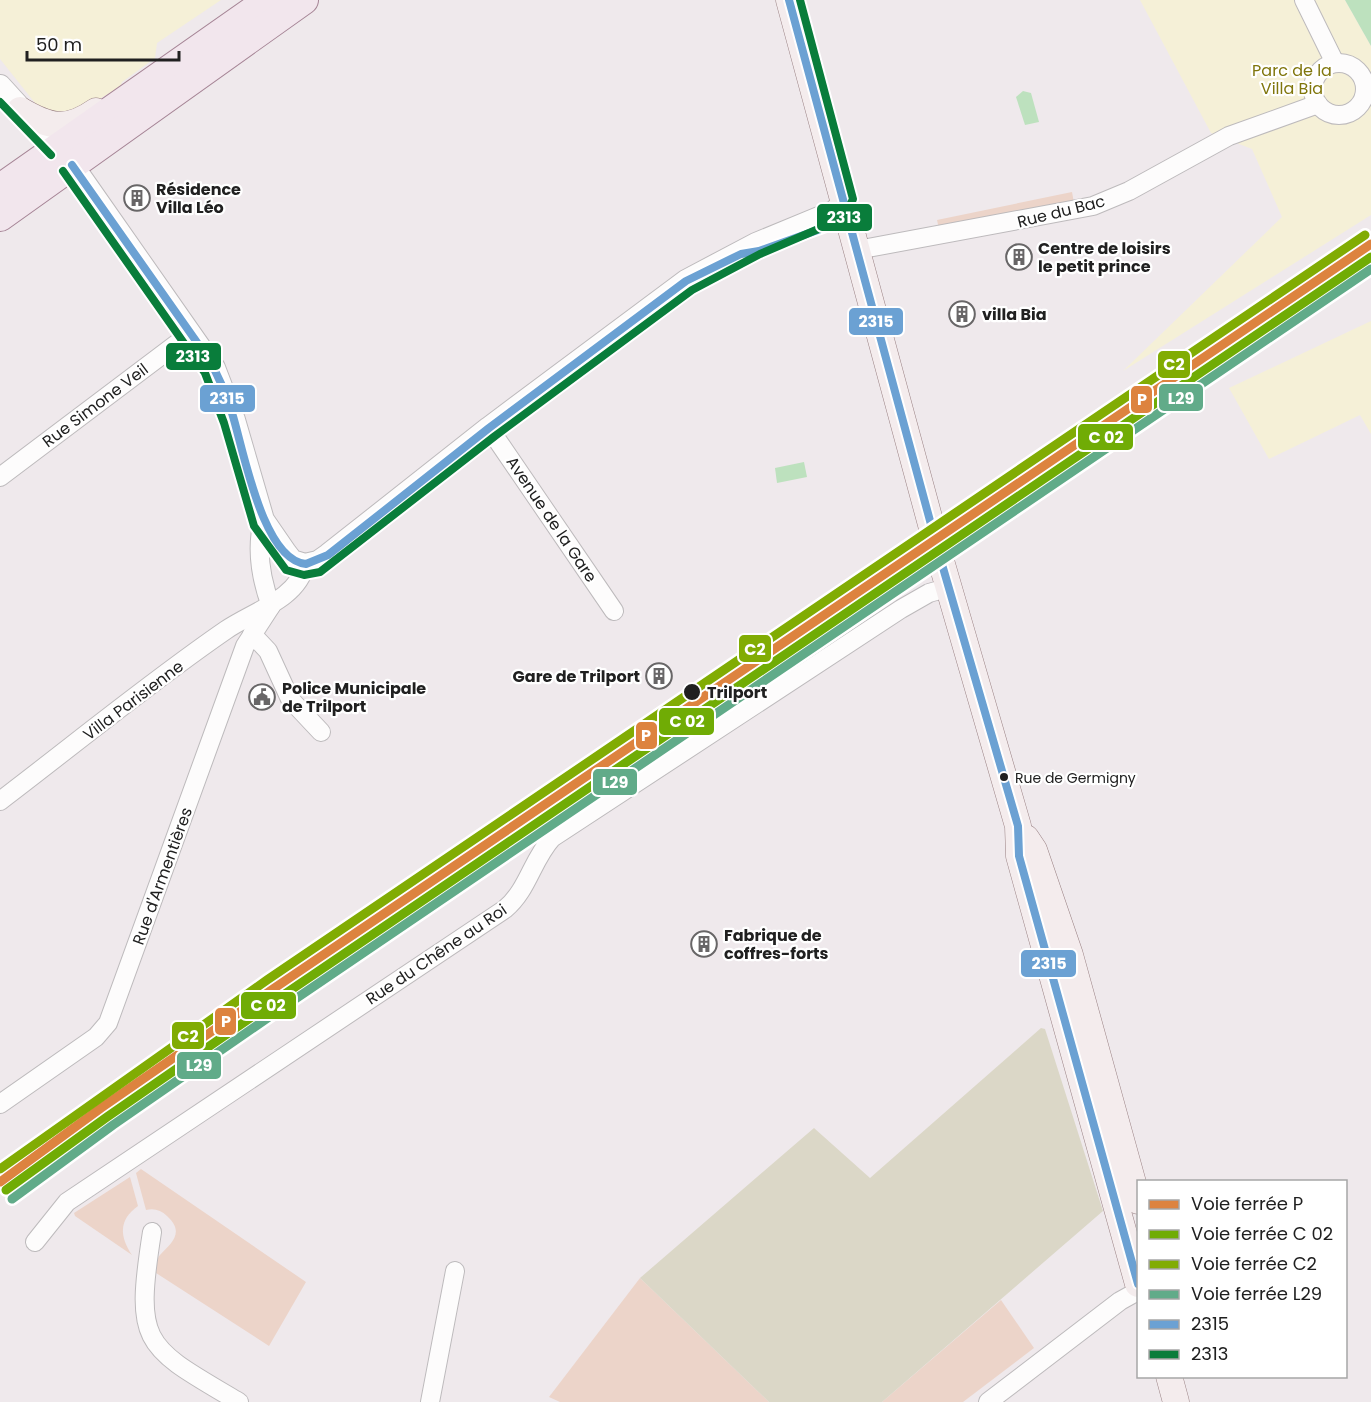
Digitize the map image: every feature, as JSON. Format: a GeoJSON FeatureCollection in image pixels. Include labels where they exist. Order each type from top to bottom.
{"type":"FeatureCollection","features":[{"type":"Feature","properties":{"kind":"main road"},"geometry":{"type":"LineString","coordinates":[[0,207],[44,176],[213,40],[268,0]]}},
{"type":"Feature","properties":{"kind":"main road"},"geometry":{"type":"LineString","coordinates":[[0,188],[65,157],[304,0]]}},
{"type":"Feature","properties":{"kind":"main road"},"geometry":{"type":"LineString","coordinates":[[789,0],[939,554],[1018,826],[1019,856],[1137,1280]]}},
{"type":"Feature","properties":{"kind":"main road"},"geometry":{"type":"LineString","coordinates":[[20,110],[43,124],[63,125],[81,122],[187,47],[213,40]]}},
{"type":"Feature","properties":{"kind":"main road"},"geometry":{"type":"LineString","coordinates":[[0,217],[65,157]]}},
{"type":"Feature","properties":{"kind":"main road"},"geometry":{"type":"LineString","coordinates":[[1018,826],[1034,850],[1055,905],[1137,1197]]}},
{"type":"Feature","properties":{"kind":"main road"},"geometry":{"type":"LineString","coordinates":[[1056,993],[1073,1004],[1101,1098],[1121,1135]]}},
{"type":"Feature","properties":{"kind":"main road"},"geometry":{"type":"LineString","coordinates":[[1170,1378],[1176,1402]]}},
{"type":"Feature","properties":{"kind":"street"},"geometry":{"type":"LineString","coordinates":[[1304,0],[1335,63]]}},
{"type":"Feature","properties":{"kind":"street"},"geometry":{"type":"LineString","coordinates":[[1335,63],[1350,65],[1362,76],[1365,83],[1364,99],[1360,106],[1346,114],[1330,114],[1318,104],[1314,96],[1316,79],[1320,72],[1335,63]]}},
{"type":"Feature","properties":{"kind":"street"},"geometry":{"type":"LineString","coordinates":[[0,86],[65,157],[214,368],[234,420],[263,520],[292,561],[305,565],[318,562],[328,555],[489,428],[699,272],[741,254],[756,244],[836,211],[843,201]]}},
{"type":"Feature","properties":{"kind":"street","name":"Rue du Bac"},"geometry":{"type":"LineString","coordinates":[[854,239],[1093,206],[1129,191],[1229,136],[1318,104]]}},
{"type":"Feature","properties":{"kind":"street"},"geometry":{"type":"LineString","coordinates":[[741,254],[759,251],[840,222],[854,239]]}},
{"type":"Feature","properties":{"kind":"street","name":"Rue Simone Veil"},"geometry":{"type":"LineString","coordinates":[[0,477],[191,333]]}},
{"type":"Feature","properties":{"kind":"street","name":"Avenue de la Gare"},"geometry":{"type":"LineString","coordinates":[[489,428],[614,611]]}},
{"type":"Feature","properties":{"kind":"street"},"geometry":{"type":"LineString","coordinates":[[263,520],[258,541],[263,584],[271,606],[302,577],[305,565]]}},
{"type":"Feature","properties":{"kind":"street","name":"Rue du Chêne au Roi"},"geometry":{"type":"LineString","coordinates":[[35,1242],[67,1202],[506,909],[516,900],[535,860],[552,838],[901,609],[928,592],[950,587]]}},
{"type":"Feature","properties":{"kind":"street","name":"Rue d'Armentières"},"geometry":{"type":"LineString","coordinates":[[0,1104],[96,1037],[108,1023],[245,646],[271,606]]}},
{"type":"Feature","properties":{"kind":"street","name":"Villa Parisienne"},"geometry":{"type":"LineString","coordinates":[[0,801],[228,629],[271,606]]}},
{"type":"Feature","properties":{"kind":"street"},"geometry":{"type":"LineString","coordinates":[[252,634],[268,651],[290,699],[321,732]]}},
{"type":"Feature","properties":{"kind":"street"},"geometry":{"type":"LineString","coordinates":[[152,1232],[144,1302],[149,1333],[159,1350],[174,1364],[239,1402]]}},
{"type":"Feature","properties":{"kind":"street"},"geometry":{"type":"LineString","coordinates":[[430,1402],[455,1271]]}},
{"type":"Feature","properties":{"kind":"street"},"geometry":{"type":"LineString","coordinates":[[988,1402],[1120,1301],[1137,1292]]}},
{"type":"Feature","properties":{"kind":"shaded area"},"geometry":{"type":"Polygon","coordinates":[[[1345,0],[1371,0],[1371,46],[1345,0]]]}},
{"type":"Feature","properties":{"kind":"shaded area"},"geometry":{"type":"Polygon","coordinates":[[[1023,91],[1031,93],[1039,122],[1025,125],[1016,97],[1023,91]]]}},
{"type":"Feature","properties":{"kind":"shaded area"},"geometry":{"type":"Polygon","coordinates":[[[1072,192],[1074,203],[939,229],[937,220],[1072,192]]]}},
{"type":"Feature","properties":{"kind":"shaded area"},"geometry":{"type":"Polygon","coordinates":[[[804,462],[807,477],[777,483],[775,468],[804,462]]]}},
{"type":"Feature","properties":{"kind":"shaded area"},"geometry":{"type":"Polygon","coordinates":[[[1041,1028],[1045,1029],[1103,1211],[882,1402],[769,1402],[640,1278],[814,1128],[870,1178],[1041,1028]]]}},
{"type":"Feature","properties":{"kind":"shaded area"},"geometry":{"type":"Polygon","coordinates":[[[141,1169],[306,1282],[269,1346],[156,1273],[160,1255],[172,1242],[176,1233],[173,1222],[162,1212],[155,1209],[146,1210],[136,1173],[141,1169]]]}},
{"type":"Feature","properties":{"kind":"shaded area"},"geometry":{"type":"Polygon","coordinates":[[[130,1177],[138,1206],[127,1217],[123,1235],[132,1255],[75,1216],[74,1213],[130,1177]]]}},
{"type":"Feature","properties":{"kind":"shaded area"},"geometry":{"type":"Polygon","coordinates":[[[640,1278],[769,1402],[560,1402],[549,1397],[640,1278]]]}},
{"type":"Feature","properties":{"kind":"shaded area"},"geometry":{"type":"Polygon","coordinates":[[[1001,1300],[1034,1348],[963,1402],[882,1402],[1001,1300]]]}},
{"type":"Feature","properties":{"kind":"green space"},"geometry":{"type":"Polygon","coordinates":[[[0,0],[221,0],[157,43],[155,58],[122,82],[120,87],[75,113],[43,113],[0,59],[0,0]]]}},
{"type":"Feature","properties":{"kind":"green space","name":"Parc de la Villa Bia"},"geometry":{"type":"Polygon","coordinates":[[[1140,0],[1345,0],[1371,46],[1371,215],[1123,371],[1282,217],[1252,149],[1211,133],[1140,0]]]}},
{"type":"Feature","properties":{"kind":"green space"},"geometry":{"type":"Polygon","coordinates":[[[1371,321],[1371,434],[1360,415],[1269,459],[1229,388],[1371,321]]]}},
{"type":"Feature","properties":{"kind":"rail line","name":"C2"},"geometry":{"type":"LineString","coordinates":[[0,1169],[267,980],[1365,235]]}},
{"type":"Feature","properties":{"kind":"rail line","name":"P"},"geometry":{"type":"LineString","coordinates":[[0,1182],[101,1108],[273,989],[1371,244]]}},
{"type":"Feature","properties":{"kind":"rail line","name":"L29"},"geometry":{"type":"LineString","coordinates":[[12,1199],[113,1125],[285,1006],[1371,269]]}},
{"type":"Feature","properties":{"kind":"transit line","name":"2315"},"geometry":{"type":"LineString","coordinates":[[789,0],[939,554],[1018,826],[1019,856],[1137,1280]]}},
{"type":"Feature","properties":{"kind":"transit line","name":"2313"},"geometry":{"type":"LineString","coordinates":[[63,171],[205,373],[224,423],[254,526],[286,570],[304,575],[320,572],[495,436],[692,290],[760,254],[844,218],[853,199],[800,0]]}},
{"type":"Feature","properties":{"kind":"transit line","name":"2313"},"geometry":{"type":"LineString","coordinates":[[0,102],[51,155]]}},
{"type":"Feature","properties":{"kind":"transit line","name":"2315"},"geometry":{"type":"LineString","coordinates":[[72,165],[208,358],[227,398],[249,475],[266,523],[277,544],[291,558],[306,564],[328,555],[489,428],[686,281],[741,254],[759,251],[840,222],[851,229]]}},
{"type":"Feature","properties":{"kind":"transit line"},"geometry":{"type":"LineString","coordinates":[[6,1190],[279,998],[1371,257]]}},
{"type":"Feature","properties":{"kind":"place","name":"Résidence Villa Léo"},"geometry":{"type":"Point","coordinates":[137,198]}},
{"type":"Feature","properties":{"kind":"place","name":"Centre de loisirs le petit prince"},"geometry":{"type":"Point","coordinates":[1019,257]}},
{"type":"Feature","properties":{"kind":"place","name":"villa Bia"},"geometry":{"type":"Point","coordinates":[962,314]}},
{"type":"Feature","properties":{"kind":"place","name":"Gare de Trilport"},"geometry":{"type":"Point","coordinates":[659,676]}},
{"type":"Feature","properties":{"kind":"place","name":"Trilport"},"geometry":{"type":"Point","coordinates":[692,692]}},
{"type":"Feature","properties":{"kind":"place","name":"Police Municipale de Trilport"},"geometry":{"type":"Point","coordinates":[262,697]}},
{"type":"Feature","properties":{"kind":"place","name":"Rue de Germigny"},"geometry":{"type":"Point","coordinates":[1004,777]}},
{"type":"Feature","properties":{"kind":"place","name":"Fabrique de coffres-forts"},"geometry":{"type":"Point","coordinates":[704,944]}}]}
